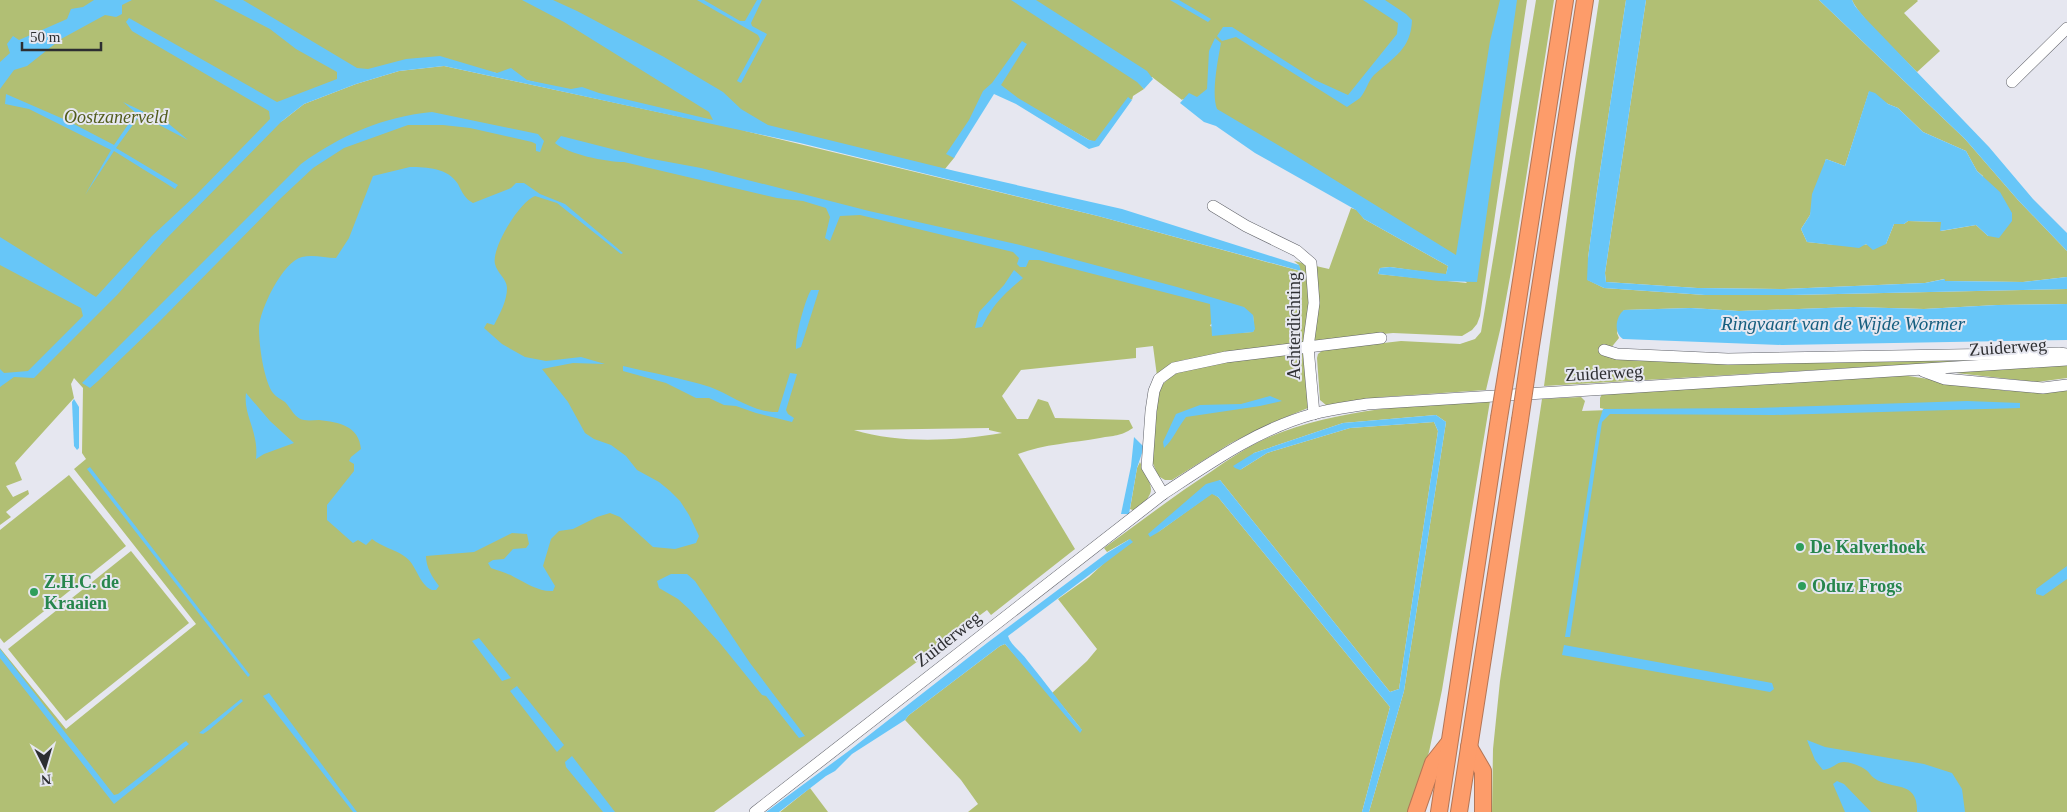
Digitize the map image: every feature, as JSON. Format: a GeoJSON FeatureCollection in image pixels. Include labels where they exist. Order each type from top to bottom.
{"type":"FeatureCollection","features":[{"type":"Feature","properties":{"kind":"highway"},"geometry":{"type":"LineString","coordinates":[[1439,812],[1499,418],[1566,0]]}},
{"type":"Feature","properties":{"kind":"highway"},"geometry":{"type":"LineString","coordinates":[[1459,812],[1584,0]]}},
{"type":"Feature","properties":{"kind":"highway"},"geometry":{"type":"LineString","coordinates":[[1416,812],[1433,763],[1450,742]]}},
{"type":"Feature","properties":{"kind":"highway"},"geometry":{"type":"LineString","coordinates":[[1470,747],[1483,771],[1483,812]]}},
{"type":"Feature","properties":{"kind":"street"},"geometry":{"type":"LineString","coordinates":[[2012,82],[2067,28]]}},
{"type":"Feature","properties":{"kind":"street","name":"Achterdichting"},"geometry":{"type":"LineString","coordinates":[[1213,206],[1246,226],[1297,251],[1311,263],[1314,303],[1308,347],[1314,414]]}},
{"type":"Feature","properties":{"kind":"street"},"geometry":{"type":"LineString","coordinates":[[1163,494],[1147,467],[1151,411],[1154,391],[1159,379],[1174,368],[1226,357],[1381,338]]}},
{"type":"Feature","properties":{"kind":"street","name":"Zuiderweg"},"geometry":{"type":"LineString","coordinates":[[1604,350],[1617,354],[1728,359],[2067,354]]}},
{"type":"Feature","properties":{"kind":"street","name":"Zuiderweg"},"geometry":{"type":"LineString","coordinates":[[755,812],[1163,494],[1216,459],[1251,440],[1314,414],[1367,404],[1720,384],[2067,360]]}},
{"type":"Feature","properties":{"kind":"street"},"geometry":{"type":"LineString","coordinates":[[1916,369],[1945,380],[2043,388],[2067,385]]}},
{"type":"Feature","properties":{"kind":"green space","name":"Oostzanerveld"},"geometry":{"type":"Polygon","coordinates":[[[0,0],[1527,0],[1480,316],[1472,330],[1462,336],[1393,333],[1319,340],[1183,360],[1157,376],[1153,346],[1136,348],[1136,358],[1021,370],[1002,396],[1017,419],[1028,419],[1038,399],[1048,402],[1055,418],[1129,420],[1133,428],[1117,435],[1048,446],[1018,454],[1075,549],[991,615],[987,610],[714,812],[0,812],[0,648],[66,729],[196,624],[74,469],[86,459],[82,453],[83,388],[74,378],[71,384],[74,398],[15,463],[22,480],[6,486],[13,497],[28,490],[29,494],[6,512],[11,517],[0,525],[0,0]],[[414,60],[296,103],[281,122],[304,104],[356,84],[399,71],[444,66],[686,118],[492,72],[414,60]],[[1152,77],[1140,84],[1144,89],[1133,96],[1132,100],[1097,143],[997,87],[958,146],[954,158],[945,169],[741,130],[1098,216],[1300,271],[1299,265],[1294,261],[1329,269],[1351,208],[1357,210],[1364,219],[1448,266],[1446,275],[1390,267],[1380,268],[1378,274],[1467,283],[1448,264],[1182,100],[1152,77]],[[1253,315],[1211,324],[1210,326],[1236,333],[1253,332],[1254,329],[1253,315]],[[989,428],[854,430],[890,438],[928,440],[1002,433],[989,430],[989,428]]]}},
{"type":"Feature","properties":{"kind":"green space"},"geometry":{"type":"Polygon","coordinates":[[[1536,0],[1554,0],[1513,261],[1501,326],[1486,390],[1383,397],[1326,405],[1320,400],[1317,358],[1318,354],[1323,350],[1401,341],[1460,344],[1475,339],[1481,332],[1536,0]]]}},
{"type":"Feature","properties":{"kind":"green space"},"geometry":{"type":"Polygon","coordinates":[[[1599,0],[1626,0],[1597,191],[1588,258],[1588,280],[1604,288],[1705,295],[2067,289],[2067,304],[1924,309],[1853,307],[1739,311],[1691,308],[1624,310],[1617,333],[1619,338],[1605,355],[2037,357],[1544,386],[1599,0]]]}},
{"type":"Feature","properties":{"kind":"green space"},"geometry":{"type":"Polygon","coordinates":[[[1646,0],[1819,0],[1965,139],[2018,200],[2067,251],[2067,277],[2023,282],[1945,281],[1944,279],[1925,283],[1784,289],[1697,288],[1606,282],[1605,273],[1646,0]],[[1869,92],[1845,166],[1826,159],[1810,215],[1801,229],[1807,242],[1836,245],[1886,244],[1894,224],[1904,224],[1908,221],[1942,222],[1941,231],[1976,225],[1988,236],[1983,176],[1977,171],[1966,151],[1923,132],[1898,108],[1869,92]]]}},
{"type":"Feature","properties":{"kind":"green space"},"geometry":{"type":"Polygon","coordinates":[[[1852,0],[1917,0],[1904,13],[1940,51],[1917,72],[1872,26],[1852,0]]]}},
{"type":"Feature","properties":{"kind":"green space"},"geometry":{"type":"Polygon","coordinates":[[[1301,353],[1306,355],[1311,404],[1308,408],[1269,424],[1231,443],[1172,480],[1165,480],[1158,476],[1152,461],[1157,395],[1163,384],[1170,377],[1189,367],[1301,353]]]}},
{"type":"Feature","properties":{"kind":"green space"},"geometry":{"type":"Polygon","coordinates":[[[2067,364],[2067,378],[2037,382],[1947,372],[2067,364]]]}},
{"type":"Feature","properties":{"kind":"green space","name":"De Kalverhoek"},"geometry":{"type":"Polygon","coordinates":[[[1895,374],[2008,391],[2067,391],[2067,812],[1492,812],[1493,749],[1500,681],[1542,399],[1581,397],[1585,401],[1582,411],[1609,410],[1600,408],[1602,394],[1895,374]]]}},
{"type":"Feature","properties":{"kind":"green space"},"geometry":{"type":"Polygon","coordinates":[[[1490,401],[1442,690],[1429,752],[1410,812],[1369,812],[1404,691],[1446,422],[1436,415],[1343,423],[1254,453],[1240,470],[1267,453],[1350,428],[1434,422],[1438,431],[1399,689],[1390,692],[1220,480],[1157,533],[1212,493],[1218,497],[1390,707],[1362,812],[968,812],[978,804],[961,780],[905,720],[909,715],[1005,644],[1082,730],[1052,693],[1087,661],[1097,649],[1058,599],[1089,577],[1130,539],[1107,552],[1104,548],[1171,499],[1245,449],[1293,428],[1348,414],[1405,406],[1490,401]]]}},
{"type":"Feature","properties":{"kind":"green space"},"geometry":{"type":"Polygon","coordinates":[[[1140,462],[1151,489],[1148,498],[1135,511],[1130,509],[1137,468],[1140,462]]]}},
{"type":"Feature","properties":{"kind":"green space","name":"Z.H.C. de Kraaien"},"geometry":{"type":"Polygon","coordinates":[[[69,475],[126,546],[4,643],[0,638],[0,530],[69,475]]]}},
{"type":"Feature","properties":{"kind":"green space"},"geometry":{"type":"Polygon","coordinates":[[[131,551],[189,623],[66,721],[8,649],[131,551]]]}},
{"type":"Feature","properties":{"kind":"green space"},"geometry":{"type":"Polygon","coordinates":[[[810,788],[828,812],[780,812],[810,788]]]}},
{"type":"Feature","properties":{"kind":"water"},"geometry":{"type":"Polygon","coordinates":[[[94,0],[132,0],[122,5],[122,14],[116,17],[105,15],[61,39],[27,66],[14,70],[0,89],[0,62],[10,53],[7,44],[13,36],[19,40],[67,19],[71,9],[83,7],[94,0]]]}},
{"type":"Feature","properties":{"kind":"water"},"geometry":{"type":"Polygon","coordinates":[[[214,0],[243,0],[357,68],[368,69],[406,59],[440,56],[497,73],[511,68],[527,80],[571,89],[582,87],[599,93],[713,120],[709,112],[564,22],[522,0],[553,0],[664,57],[723,92],[741,109],[768,125],[955,171],[1122,209],[1299,265],[1301,271],[1098,216],[800,143],[444,66],[399,71],[356,84],[304,104],[281,122],[164,241],[118,294],[34,378],[14,377],[0,387],[0,369],[4,373],[28,371],[83,316],[81,308],[0,265],[0,237],[96,297],[152,236],[196,195],[270,119],[269,111],[132,31],[126,22],[129,18],[277,102],[337,79],[337,72],[296,49],[270,29],[214,0]]]}},
{"type":"Feature","properties":{"kind":"water"},"geometry":{"type":"Polygon","coordinates":[[[697,0],[704,0],[740,21],[745,21],[757,0],[762,0],[751,23],[752,26],[767,34],[741,83],[737,81],[760,39],[758,35],[697,0]]]}},
{"type":"Feature","properties":{"kind":"water"},"geometry":{"type":"Polygon","coordinates":[[[1011,0],[1036,0],[1147,71],[1153,79],[1144,89],[1137,82],[1011,0]]]}},
{"type":"Feature","properties":{"kind":"water"},"geometry":{"type":"Polygon","coordinates":[[[1170,0],[1179,0],[1211,19],[1208,22],[1170,0]]]}},
{"type":"Feature","properties":{"kind":"water"},"geometry":{"type":"Polygon","coordinates":[[[1363,0],[1385,0],[1412,20],[1411,30],[1400,52],[1374,75],[1360,98],[1347,107],[1236,37],[1222,41],[1217,36],[1223,27],[1232,27],[1315,80],[1348,95],[1397,34],[1398,23],[1363,0]]]}},
{"type":"Feature","properties":{"kind":"water"},"geometry":{"type":"Polygon","coordinates":[[[1500,0],[1517,0],[1477,282],[1439,281],[1378,274],[1380,268],[1390,267],[1446,274],[1448,266],[1364,219],[1356,210],[1255,153],[1216,126],[1204,122],[1180,103],[1189,93],[1197,97],[1207,89],[1209,51],[1215,38],[1221,43],[1215,86],[1217,109],[1456,255],[1490,41],[1500,0]]]}},
{"type":"Feature","properties":{"kind":"water"},"geometry":{"type":"Polygon","coordinates":[[[1626,0],[1646,0],[1605,273],[1606,282],[1697,288],[1784,289],[1925,283],[1945,279],[1945,281],[2023,282],[2067,277],[2067,289],[1705,295],[1604,288],[1587,280],[1597,191],[1626,0]]]}},
{"type":"Feature","properties":{"kind":"water"},"geometry":{"type":"Polygon","coordinates":[[[1819,0],[1852,0],[1865,18],[1989,147],[2033,199],[2067,233],[2067,251],[2018,200],[1965,139],[1819,0]]]}},
{"type":"Feature","properties":{"kind":"water"},"geometry":{"type":"Polygon","coordinates":[[[1022,41],[1027,44],[1001,85],[1018,98],[1089,140],[1095,141],[1128,97],[1132,100],[1099,146],[1089,149],[1016,104],[994,94],[954,158],[946,154],[969,120],[983,91],[992,83],[1022,41]]]}},
{"type":"Feature","properties":{"kind":"water"},"geometry":{"type":"Polygon","coordinates":[[[1869,91],[1875,93],[1888,104],[1898,108],[1923,132],[1966,151],[1977,171],[2000,192],[2012,213],[2012,221],[1999,238],[1988,236],[1976,225],[1940,231],[1941,222],[1908,221],[1904,224],[1894,224],[1886,244],[1873,250],[1866,244],[1859,248],[1807,242],[1801,229],[1810,215],[1812,194],[1826,159],[1845,166],[1869,91]]]}},
{"type":"Feature","properties":{"kind":"water"},"geometry":{"type":"Polygon","coordinates":[[[6,94],[68,121],[114,145],[136,113],[123,102],[169,124],[188,140],[140,115],[116,148],[178,185],[175,189],[114,151],[85,195],[111,150],[29,109],[5,104],[6,94]]]}},
{"type":"Feature","properties":{"kind":"water"},"geometry":{"type":"Polygon","coordinates":[[[432,112],[538,134],[544,141],[540,152],[536,151],[536,144],[532,142],[470,128],[443,125],[408,125],[344,148],[313,168],[281,198],[98,381],[90,388],[82,383],[301,164],[331,145],[363,129],[397,118],[432,112]]]}},
{"type":"Feature","properties":{"kind":"water"},"geometry":{"type":"Polygon","coordinates":[[[561,136],[647,158],[701,168],[869,211],[1020,245],[1177,287],[1244,307],[1253,315],[1255,329],[1253,332],[1212,336],[1210,304],[1039,260],[1029,260],[1026,267],[1020,267],[1017,264],[1019,258],[1013,252],[860,215],[840,216],[830,241],[825,238],[830,217],[826,208],[803,201],[777,198],[624,162],[587,157],[568,151],[555,143],[561,136]]]}},
{"type":"Feature","properties":{"kind":"water"},"geometry":{"type":"Polygon","coordinates":[[[410,167],[430,168],[449,175],[473,203],[511,188],[516,183],[524,183],[540,194],[565,204],[623,253],[621,254],[557,203],[535,196],[522,206],[515,215],[497,247],[495,264],[507,285],[507,293],[503,307],[494,325],[487,323],[484,328],[502,344],[525,357],[546,361],[581,357],[605,364],[573,363],[542,369],[568,402],[585,433],[594,439],[611,445],[626,456],[637,470],[659,482],[680,501],[699,536],[696,543],[675,549],[653,547],[620,517],[610,513],[573,529],[559,531],[551,539],[543,566],[555,586],[553,591],[538,589],[509,574],[491,568],[488,563],[493,560],[504,559],[513,549],[526,548],[529,544],[527,534],[512,533],[474,552],[426,556],[430,572],[439,586],[436,590],[432,590],[427,587],[412,564],[404,556],[372,539],[366,545],[358,540],[353,543],[327,520],[327,505],[354,471],[354,464],[349,461],[361,449],[359,441],[352,430],[341,424],[301,419],[285,402],[273,393],[267,380],[263,363],[259,337],[260,322],[273,288],[287,268],[295,261],[302,257],[310,256],[336,258],[349,238],[373,176],[410,167]]]}},
{"type":"Feature","properties":{"kind":"water"},"geometry":{"type":"Polygon","coordinates":[[[1014,270],[1023,278],[1000,300],[990,312],[982,327],[975,328],[979,312],[1004,285],[1014,270]]]}},
{"type":"Feature","properties":{"kind":"water"},"geometry":{"type":"Polygon","coordinates":[[[811,290],[819,290],[801,347],[796,349],[801,318],[811,290]]]}},
{"type":"Feature","properties":{"kind":"water","name":"Ringvaart van de Wijde Wormer"},"geometry":{"type":"Polygon","coordinates":[[[2067,304],[2067,340],[1782,345],[1623,339],[1617,329],[1619,316],[1624,310],[1691,308],[1739,311],[1853,307],[1924,309],[2067,304]]]}},
{"type":"Feature","properties":{"kind":"water"},"geometry":{"type":"Polygon","coordinates":[[[623,366],[710,387],[751,407],[769,412],[778,412],[790,373],[797,374],[786,410],[794,418],[792,422],[736,406],[724,405],[709,398],[696,398],[666,383],[623,371],[623,366]]]}},
{"type":"Feature","properties":{"kind":"water"},"geometry":{"type":"Polygon","coordinates":[[[246,393],[270,421],[294,443],[264,454],[256,459],[255,440],[247,409],[246,393]]]}},
{"type":"Feature","properties":{"kind":"water"},"geometry":{"type":"Polygon","coordinates":[[[1270,396],[1282,401],[1186,417],[1164,448],[1163,442],[1176,414],[1200,405],[1241,404],[1270,396]]]}},
{"type":"Feature","properties":{"kind":"water"},"geometry":{"type":"Polygon","coordinates":[[[74,399],[79,407],[79,448],[77,450],[74,446],[72,402],[74,399]]]}},
{"type":"Feature","properties":{"kind":"water"},"geometry":{"type":"Polygon","coordinates":[[[1967,401],[2020,403],[2020,408],[1774,415],[1610,414],[1602,422],[1570,637],[1565,637],[1598,425],[1603,409],[1755,408],[1967,401]]]}},
{"type":"Feature","properties":{"kind":"water"},"geometry":{"type":"Polygon","coordinates":[[[1436,415],[1446,422],[1404,691],[1369,812],[1362,812],[1390,707],[1218,497],[1212,494],[1157,533],[1150,537],[1148,534],[1206,484],[1220,480],[1390,692],[1399,689],[1438,431],[1434,422],[1350,428],[1267,453],[1240,470],[1233,466],[1254,453],[1343,423],[1436,415]]]}},
{"type":"Feature","properties":{"kind":"water"},"geometry":{"type":"Polygon","coordinates":[[[1134,437],[1144,447],[1137,468],[1129,514],[1121,514],[1131,466],[1134,437]]]}},
{"type":"Feature","properties":{"kind":"water"},"geometry":{"type":"Polygon","coordinates":[[[90,467],[250,675],[248,677],[87,469],[90,467]]]}},
{"type":"Feature","properties":{"kind":"water"},"geometry":{"type":"Polygon","coordinates":[[[1130,539],[1133,542],[1008,636],[1011,643],[1025,657],[1082,730],[1080,733],[1005,644],[909,715],[905,720],[852,754],[835,771],[779,812],[766,812],[1107,553],[1130,539]]]}},
{"type":"Feature","properties":{"kind":"water"},"geometry":{"type":"Polygon","coordinates":[[[2067,566],[2067,579],[2043,596],[2036,594],[2036,589],[2067,566]]]}},
{"type":"Feature","properties":{"kind":"water"},"geometry":{"type":"Polygon","coordinates":[[[671,574],[687,574],[695,581],[750,663],[805,736],[799,738],[766,696],[762,695],[719,642],[689,609],[678,599],[659,588],[657,581],[671,574]]]}},
{"type":"Feature","properties":{"kind":"water"},"geometry":{"type":"Polygon","coordinates":[[[479,638],[511,678],[502,681],[472,641],[479,638]]]}},
{"type":"Feature","properties":{"kind":"water"},"geometry":{"type":"Polygon","coordinates":[[[1564,645],[1772,683],[1774,689],[1770,692],[1562,655],[1564,645]]]}},
{"type":"Feature","properties":{"kind":"water"},"geometry":{"type":"Polygon","coordinates":[[[0,649],[114,795],[118,794],[183,743],[186,741],[189,744],[114,804],[0,658],[0,649]]]}},
{"type":"Feature","properties":{"kind":"water"},"geometry":{"type":"Polygon","coordinates":[[[517,686],[564,745],[557,752],[510,691],[517,686]]]}},
{"type":"Feature","properties":{"kind":"water"},"geometry":{"type":"Polygon","coordinates":[[[269,693],[357,812],[353,812],[263,696],[269,693]]]}},
{"type":"Feature","properties":{"kind":"water"},"geometry":{"type":"Polygon","coordinates":[[[241,699],[243,701],[209,730],[203,734],[199,733],[241,699]]]}},
{"type":"Feature","properties":{"kind":"water"},"geometry":{"type":"Polygon","coordinates":[[[1807,740],[1825,747],[1924,764],[1952,773],[1962,789],[1965,812],[1917,812],[1916,802],[1909,790],[1881,782],[1864,769],[1852,763],[1841,762],[1823,770],[1815,760],[1807,740]]]}},
{"type":"Feature","properties":{"kind":"water"},"geometry":{"type":"Polygon","coordinates":[[[572,756],[615,812],[603,812],[566,767],[565,762],[572,756]]]}},
{"type":"Feature","properties":{"kind":"water"},"geometry":{"type":"Polygon","coordinates":[[[1837,781],[1844,784],[1871,812],[1845,812],[1833,784],[1837,781]]]}},
{"type":"Feature","properties":{"kind":"place","name":"De Kalverhoek"},"geometry":{"type":"Point","coordinates":[1800,547]}},
{"type":"Feature","properties":{"kind":"place","name":"Oduz Frogs"},"geometry":{"type":"Point","coordinates":[1802,586]}},
{"type":"Feature","properties":{"kind":"place","name":"Z.H.C. de Kraaien"},"geometry":{"type":"Point","coordinates":[34,592]}}]}
